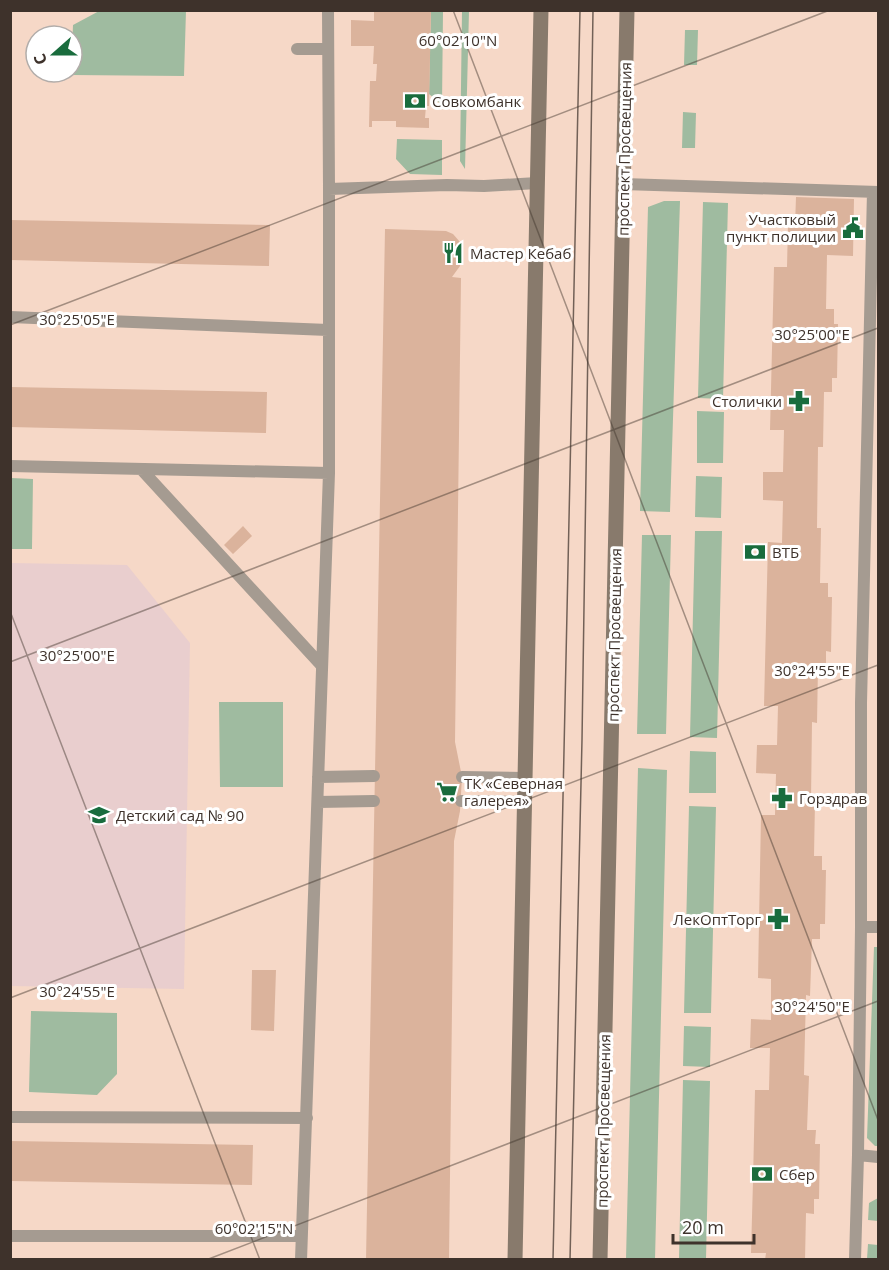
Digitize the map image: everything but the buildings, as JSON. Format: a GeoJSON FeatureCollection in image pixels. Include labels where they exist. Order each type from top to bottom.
{"type":"FeatureCollection","features":[{"type":"Feature","properties":{"kind":"main road"},"geometry":{"type":"LineString","coordinates":[[515,1260],[541,10]]}},
{"type":"Feature","properties":{"kind":"main road","name":"проспект Просвещения"},"geometry":{"type":"LineString","coordinates":[[600,1260],[627,10]]}},
{"type":"Feature","properties":{"kind":"lane"},"geometry":{"type":"LineString","coordinates":[[301,1260],[329,472],[328,10]]}},
{"type":"Feature","properties":{"kind":"lane"},"geometry":{"type":"LineString","coordinates":[[297,49],[328,49]]}},
{"type":"Feature","properties":{"kind":"lane"},"geometry":{"type":"LineString","coordinates":[[329,189],[537,183]]}},
{"type":"Feature","properties":{"kind":"lane"},"geometry":{"type":"LineString","coordinates":[[623,184],[876,192],[873,502],[860,790],[861,927],[855,1260]]}},
{"type":"Feature","properties":{"kind":"lane"},"geometry":{"type":"LineString","coordinates":[[10,317],[328,330]]}},
{"type":"Feature","properties":{"kind":"lane"},"geometry":{"type":"LineString","coordinates":[[10,466],[329,472]]}},
{"type":"Feature","properties":{"kind":"lane"},"geometry":{"type":"LineString","coordinates":[[141,469],[322,666]]}},
{"type":"Feature","properties":{"kind":"lane"},"geometry":{"type":"LineString","coordinates":[[318,777],[374,776]]}},
{"type":"Feature","properties":{"kind":"lane"},"geometry":{"type":"LineString","coordinates":[[462,777],[524,778]]}},
{"type":"Feature","properties":{"kind":"lane"},"geometry":{"type":"LineString","coordinates":[[318,802],[374,801]]}},
{"type":"Feature","properties":{"kind":"lane"},"geometry":{"type":"LineString","coordinates":[[461,801],[524,802]]}},
{"type":"Feature","properties":{"kind":"lane"},"geometry":{"type":"LineString","coordinates":[[861,927],[879,927]]}},
{"type":"Feature","properties":{"kind":"lane"},"geometry":{"type":"LineString","coordinates":[[10,1117],[307,1118]]}},
{"type":"Feature","properties":{"kind":"lane"},"geometry":{"type":"LineString","coordinates":[[858,1155],[879,1157]]}},
{"type":"Feature","properties":{"kind":"lane"},"geometry":{"type":"LineString","coordinates":[[10,1236],[302,1236]]}},
{"type":"Feature","properties":{"kind":"shaded area","name":"Детский сад № 90"},"geometry":{"type":"Polygon","coordinates":[[[11,563],[127,565],[190,643],[184,989],[11,986],[11,563]]]}},
{"type":"Feature","properties":{"kind":"green space"},"geometry":{"type":"Polygon","coordinates":[[[101,10],[186,11],[184,76],[84,75],[84,24],[75,24],[101,10]]]}},
{"type":"Feature","properties":{"kind":"green space"},"geometry":{"type":"Polygon","coordinates":[[[431,11],[443,11],[442,105],[429,94],[431,11]]]}},
{"type":"Feature","properties":{"kind":"green space"},"geometry":{"type":"Polygon","coordinates":[[[462,11],[469,11],[465,169],[460,161],[462,11]]]}},
{"type":"Feature","properties":{"kind":"green space"},"geometry":{"type":"Polygon","coordinates":[[[685,30],[698,30],[697,65],[684,65],[685,30]]]}},
{"type":"Feature","properties":{"kind":"green space"},"geometry":{"type":"Polygon","coordinates":[[[683,112],[696,113],[695,148],[682,148],[683,112]]]}},
{"type":"Feature","properties":{"kind":"green space"},"geometry":{"type":"Polygon","coordinates":[[[397,139],[442,140],[442,175],[410,174],[396,159],[397,139]]]}},
{"type":"Feature","properties":{"kind":"green space"},"geometry":{"type":"Polygon","coordinates":[[[664,201],[680,201],[670,512],[640,511],[648,207],[664,201]]]}},
{"type":"Feature","properties":{"kind":"green space"},"geometry":{"type":"Polygon","coordinates":[[[703,202],[728,203],[723,399],[698,398],[703,202]]]}},
{"type":"Feature","properties":{"kind":"green space"},"geometry":{"type":"Polygon","coordinates":[[[697,411],[724,412],[723,463],[697,463],[697,411]]]}},
{"type":"Feature","properties":{"kind":"green space"},"geometry":{"type":"Polygon","coordinates":[[[696,476],[722,477],[721,518],[695,517],[696,476]]]}},
{"type":"Feature","properties":{"kind":"green space"},"geometry":{"type":"Polygon","coordinates":[[[11,478],[33,479],[32,549],[11,549],[11,478]]]}},
{"type":"Feature","properties":{"kind":"green space"},"geometry":{"type":"Polygon","coordinates":[[[695,531],[722,531],[717,738],[690,737],[695,531]]]}},
{"type":"Feature","properties":{"kind":"green space"},"geometry":{"type":"Polygon","coordinates":[[[642,535],[671,535],[666,734],[637,734],[642,535]]]}},
{"type":"Feature","properties":{"kind":"green space"},"geometry":{"type":"Polygon","coordinates":[[[219,702],[283,702],[283,787],[220,787],[219,702]]]}},
{"type":"Feature","properties":{"kind":"green space"},"geometry":{"type":"Polygon","coordinates":[[[690,751],[716,752],[716,793],[689,793],[690,751]]]}},
{"type":"Feature","properties":{"kind":"green space"},"geometry":{"type":"Polygon","coordinates":[[[638,768],[667,770],[655,1260],[626,1259],[638,768]]]}},
{"type":"Feature","properties":{"kind":"green space"},"geometry":{"type":"Polygon","coordinates":[[[689,806],[716,807],[711,1013],[684,1013],[689,806]]]}},
{"type":"Feature","properties":{"kind":"green space"},"geometry":{"type":"Polygon","coordinates":[[[874,947],[878,947],[878,1146],[867,1138],[874,947]]]}},
{"type":"Feature","properties":{"kind":"green space"},"geometry":{"type":"Polygon","coordinates":[[[31,1011],[117,1013],[117,1074],[97,1095],[29,1092],[31,1011]]]}},
{"type":"Feature","properties":{"kind":"green space"},"geometry":{"type":"Polygon","coordinates":[[[684,1026],[711,1027],[710,1067],[683,1066],[684,1026]]]}},
{"type":"Feature","properties":{"kind":"green space"},"geometry":{"type":"Polygon","coordinates":[[[683,1080],[710,1081],[706,1259],[679,1259],[683,1080]]]}},
{"type":"Feature","properties":{"kind":"green space"},"geometry":{"type":"Polygon","coordinates":[[[878,1198],[878,1221],[868,1220],[869,1203],[878,1198]]]}},
{"type":"Feature","properties":{"kind":"green space"},"geometry":{"type":"Polygon","coordinates":[[[868,1244],[878,1245],[878,1259],[867,1259],[868,1244]]]}},
{"type":"Feature","properties":{"kind":"tram line"},"geometry":{"type":"LineString","coordinates":[[553,1260],[580,10]]}},
{"type":"Feature","properties":{"kind":"tram line"},"geometry":{"type":"LineString","coordinates":[[570,1260],[582,740],[593,10]]}},
{"type":"Feature","properties":{"kind":"place","name":"Совкомбанк"},"geometry":{"type":"Point","coordinates":[415,101]}},
{"type":"Feature","properties":{"kind":"place","name":"Участковый пункт полиции"},"geometry":{"type":"Point","coordinates":[853,228]}},
{"type":"Feature","properties":{"kind":"place","name":"Мастер Кебаб"},"geometry":{"type":"Point","coordinates":[453,253]}},
{"type":"Feature","properties":{"kind":"place","name":"Столички"},"geometry":{"type":"Point","coordinates":[799,401]}},
{"type":"Feature","properties":{"kind":"place","name":"ВТБ"},"geometry":{"type":"Point","coordinates":[755,552]}},
{"type":"Feature","properties":{"kind":"place","name":"ТК «Северная галерея»"},"geometry":{"type":"Point","coordinates":[447,792]}},
{"type":"Feature","properties":{"kind":"place","name":"Горздрав"},"geometry":{"type":"Point","coordinates":[782,798]}},
{"type":"Feature","properties":{"kind":"place","name":"Детский сад № 90"},"geometry":{"type":"Point","coordinates":[99,815]}},
{"type":"Feature","properties":{"kind":"place","name":"ЛекОптТорг"},"geometry":{"type":"Point","coordinates":[778,919]}},
{"type":"Feature","properties":{"kind":"place","name":"Сбер"},"geometry":{"type":"Point","coordinates":[762,1174]}}]}
